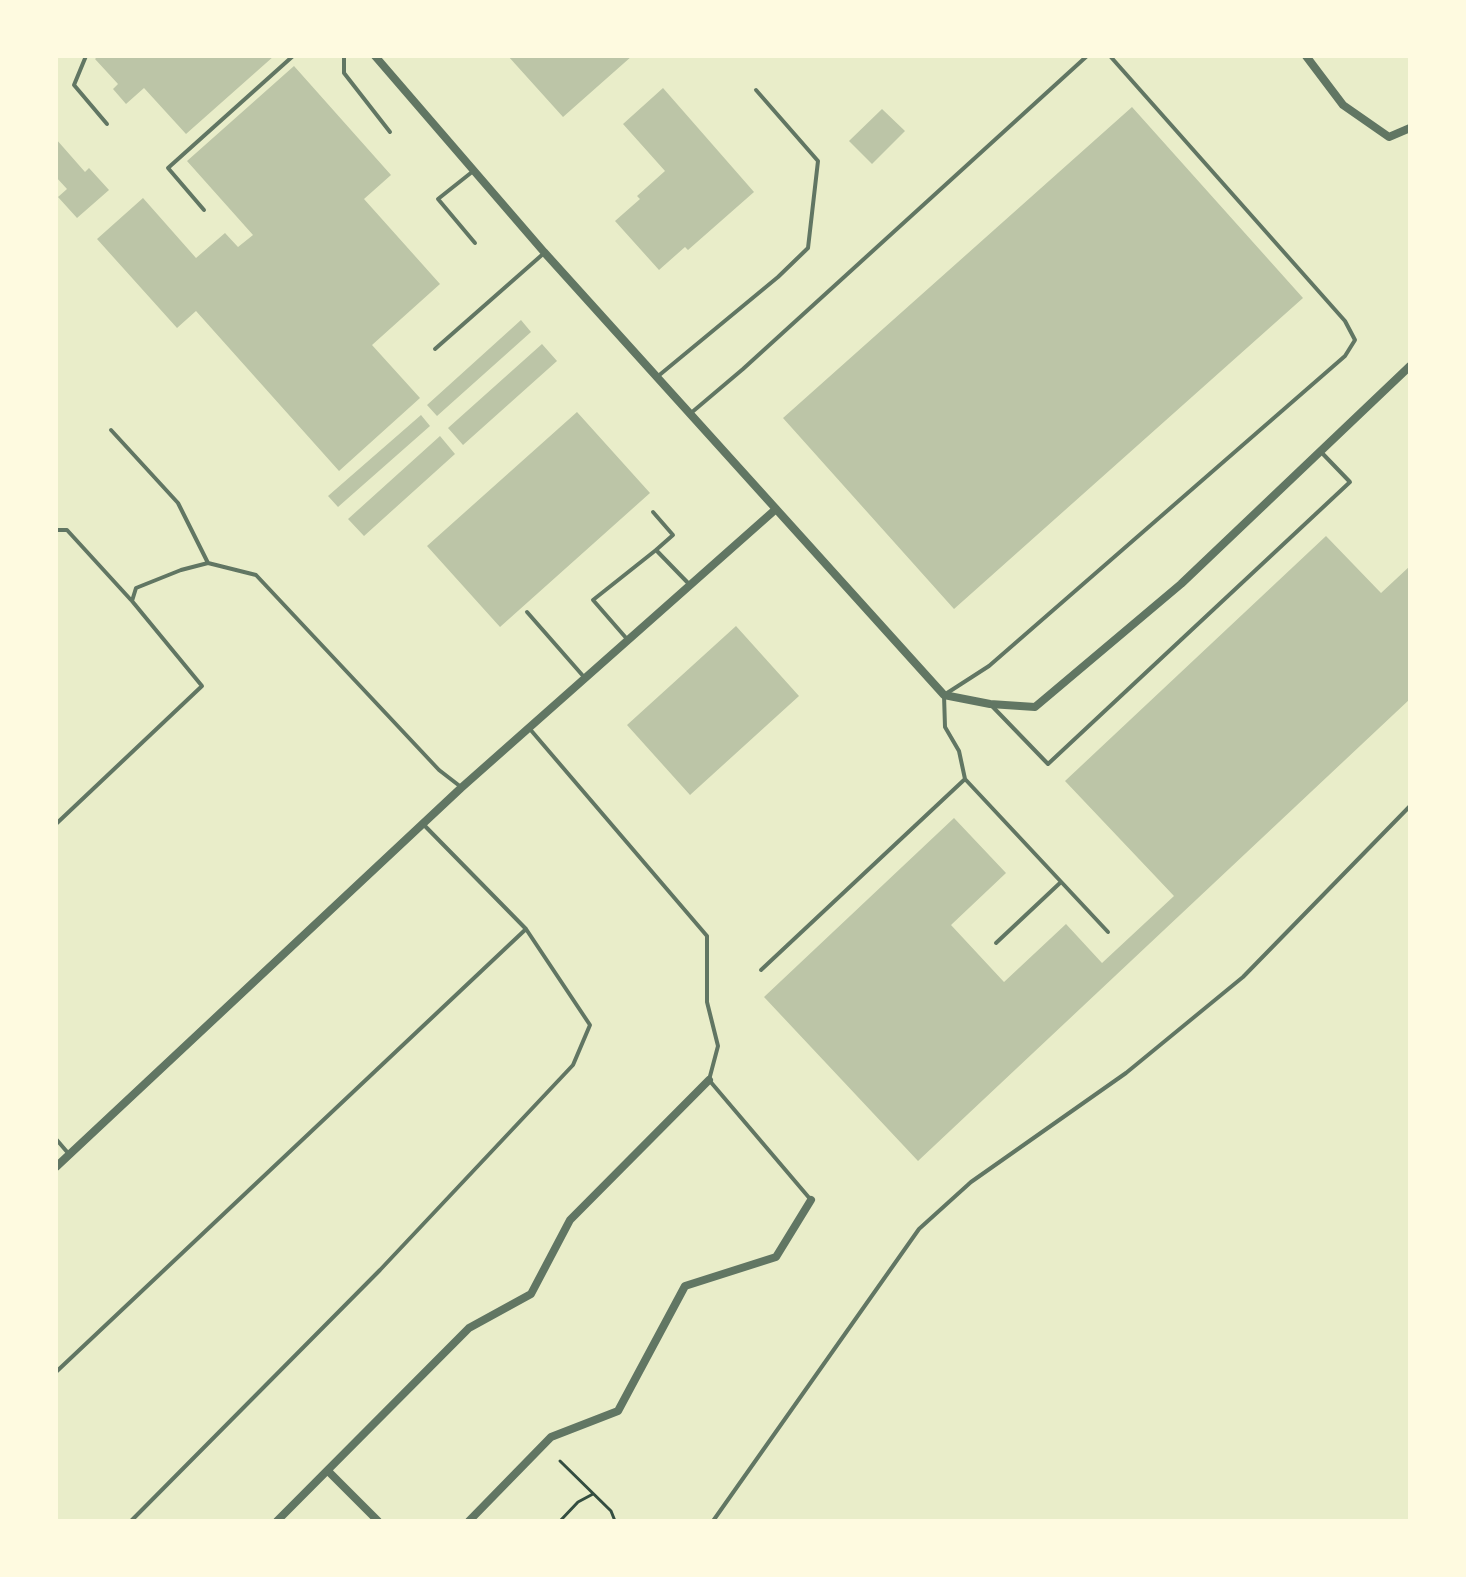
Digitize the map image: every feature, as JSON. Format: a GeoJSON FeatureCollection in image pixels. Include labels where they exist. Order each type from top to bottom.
{"type":"FeatureCollection","features":[{"type":"Feature","properties":{"kind":"street"},"geometry":{"type":"LineString","coordinates":[[375,56],[544,252],[944,695],[990,704],[1035,707],[1181,584],[1410,366]]}},
{"type":"Feature","properties":{"kind":"street"},"geometry":{"type":"LineString","coordinates":[[1306,56],[1343,105],[1389,137],[1410,128]]}},
{"type":"Feature","properties":{"kind":"street"},"geometry":{"type":"LineString","coordinates":[[56,1167],[461,788],[776,509]]}},
{"type":"Feature","properties":{"kind":"street"},"geometry":{"type":"LineString","coordinates":[[277,1521],[469,1328],[531,1294],[570,1220],[709,1080]]}},
{"type":"Feature","properties":{"kind":"street"},"geometry":{"type":"LineString","coordinates":[[469,1521],[551,1437],[618,1411],[685,1286],[776,1257],[811,1200]]}},
{"type":"Feature","properties":{"kind":"street"},"geometry":{"type":"LineString","coordinates":[[328,1471],[378,1521]]}},
{"type":"Feature","properties":{"kind":"lane"},"geometry":{"type":"LineString","coordinates":[[86,56],[74,85],[107,124]]}},
{"type":"Feature","properties":{"kind":"lane"},"geometry":{"type":"LineString","coordinates":[[204,210],[168,168],[293,56]]}},
{"type":"Feature","properties":{"kind":"lane"},"geometry":{"type":"LineString","coordinates":[[344,56],[344,73],[390,132]]}},
{"type":"Feature","properties":{"kind":"lane"},"geometry":{"type":"LineString","coordinates":[[689,414],[743,369],[1087,56]]}},
{"type":"Feature","properties":{"kind":"lane"},"geometry":{"type":"LineString","coordinates":[[1108,932],[965,779],[959,751],[945,727],[944,695],[1000,657],[1345,356],[1355,340],[1345,321],[1110,56]]}},
{"type":"Feature","properties":{"kind":"lane"},"geometry":{"type":"LineString","coordinates":[[657,377],[778,277],[808,248],[818,161],[756,90]]}},
{"type":"Feature","properties":{"kind":"lane"},"geometry":{"type":"LineString","coordinates":[[474,170],[438,199],[475,243]]}},
{"type":"Feature","properties":{"kind":"lane"},"geometry":{"type":"LineString","coordinates":[[435,349],[544,252]]}},
{"type":"Feature","properties":{"kind":"lane"},"geometry":{"type":"LineString","coordinates":[[111,430],[178,503],[208,563]]}},
{"type":"Feature","properties":{"kind":"lane"},"geometry":{"type":"LineString","coordinates":[[990,704],[1048,764],[1350,482],[1320,452]]}},
{"type":"Feature","properties":{"kind":"lane"},"geometry":{"type":"LineString","coordinates":[[629,641],[593,600],[673,535],[653,512]]}},
{"type":"Feature","properties":{"kind":"lane"},"geometry":{"type":"LineString","coordinates":[[56,530],[67,530],[132,601],[202,686],[56,824]]}},
{"type":"Feature","properties":{"kind":"lane"},"geometry":{"type":"LineString","coordinates":[[656,550],[690,586]]}},
{"type":"Feature","properties":{"kind":"lane"},"geometry":{"type":"LineString","coordinates":[[132,601],[136,588],[208,563],[256,575],[439,770],[461,788]]}},
{"type":"Feature","properties":{"kind":"lane"},"geometry":{"type":"LineString","coordinates":[[527,612],[585,679]]}},
{"type":"Feature","properties":{"kind":"lane"},"geometry":{"type":"LineString","coordinates":[[529,728],[707,936],[707,1002],[718,1046],[709,1080],[811,1200]]}},
{"type":"Feature","properties":{"kind":"lane"},"geometry":{"type":"LineString","coordinates":[[761,970],[965,779]]}},
{"type":"Feature","properties":{"kind":"lane"},"geometry":{"type":"LineString","coordinates":[[713,1521],[919,1229],[971,1182],[1126,1073],[1243,977],[1410,806]]}},
{"type":"Feature","properties":{"kind":"lane"},"geometry":{"type":"LineString","coordinates":[[131,1521],[380,1270],[573,1065],[590,1025],[526,929],[423,824]]}},
{"type":"Feature","properties":{"kind":"lane"},"geometry":{"type":"LineString","coordinates":[[996,943],[1061,882]]}},
{"type":"Feature","properties":{"kind":"lane"},"geometry":{"type":"LineString","coordinates":[[56,1372],[526,929]]}},
{"type":"Feature","properties":{"kind":"lane"},"geometry":{"type":"LineString","coordinates":[[56,1139],[69,1155]]}},
{"type":"Feature","properties":{"kind":"path"},"geometry":{"type":"LineString","coordinates":[[560,1461],[611,1511],[615,1521]]}},
{"type":"Feature","properties":{"kind":"path"},"geometry":{"type":"LineString","coordinates":[[560,1521],[578,1502],[593,1494]]}},
{"type":"Feature","properties":{"kind":"building"},"geometry":{"type":"Polygon","coordinates":[[[98,56],[274,56],[186,134],[144,88],[126,104],[113,89],[118,84],[95,59],[98,56]]]}},
{"type":"Feature","properties":{"kind":"building"},"geometry":{"type":"Polygon","coordinates":[[[508,56],[632,56],[563,117],[508,56]]]}},
{"type":"Feature","properties":{"kind":"building"},"geometry":{"type":"Polygon","coordinates":[[[294,66],[391,175],[364,199],[440,284],[372,345],[420,398],[339,471],[196,311],[177,328],[97,239],[143,198],[196,258],[225,233],[238,247],[253,235],[187,161],[294,66]]]}},
{"type":"Feature","properties":{"kind":"building"},"geometry":{"type":"Polygon","coordinates":[[[663,88],[754,192],[688,250],[685,247],[659,270],[615,221],[665,171],[623,124],[663,88]]]}},
{"type":"Feature","properties":{"kind":"building"},"geometry":{"type":"Polygon","coordinates":[[[1132,107],[1303,298],[954,609],[783,418],[1132,107]]]}},
{"type":"Feature","properties":{"kind":"building"},"geometry":{"type":"Polygon","coordinates":[[[882,109],[905,131],[872,164],[849,141],[882,109]]]}},
{"type":"Feature","properties":{"kind":"building"},"geometry":{"type":"Polygon","coordinates":[[[56,139],[85,172],[89,168],[109,190],[77,218],[58,197],[67,189],[56,177],[56,139]]]}},
{"type":"Feature","properties":{"kind":"building"},"geometry":{"type":"Polygon","coordinates":[[[521,320],[531,332],[437,416],[427,405],[521,320]]]}},
{"type":"Feature","properties":{"kind":"building"},"geometry":{"type":"Polygon","coordinates":[[[542,344],[557,361],[463,445],[448,428],[542,344]]]}},
{"type":"Feature","properties":{"kind":"building"},"geometry":{"type":"Polygon","coordinates":[[[577,412],[650,493],[500,627],[427,546],[577,412]]]}},
{"type":"Feature","properties":{"kind":"building"},"geometry":{"type":"Polygon","coordinates":[[[421,415],[430,426],[338,507],[328,496],[421,415]]]}},
{"type":"Feature","properties":{"kind":"building"},"geometry":{"type":"Polygon","coordinates":[[[440,436],[455,454],[364,536],[348,519],[440,436]]]}},
{"type":"Feature","properties":{"kind":"building"},"geometry":{"type":"Polygon","coordinates":[[[1326,536],[1381,593],[1410,566],[1410,699],[918,1161],[764,997],[954,818],[1006,873],[951,925],[1004,982],[1066,924],[1102,963],[1174,896],[1065,781],[1326,536]]]}},
{"type":"Feature","properties":{"kind":"building"},"geometry":{"type":"Polygon","coordinates":[[[736,626],[799,696],[690,795],[627,725],[736,626]]]}}]}
